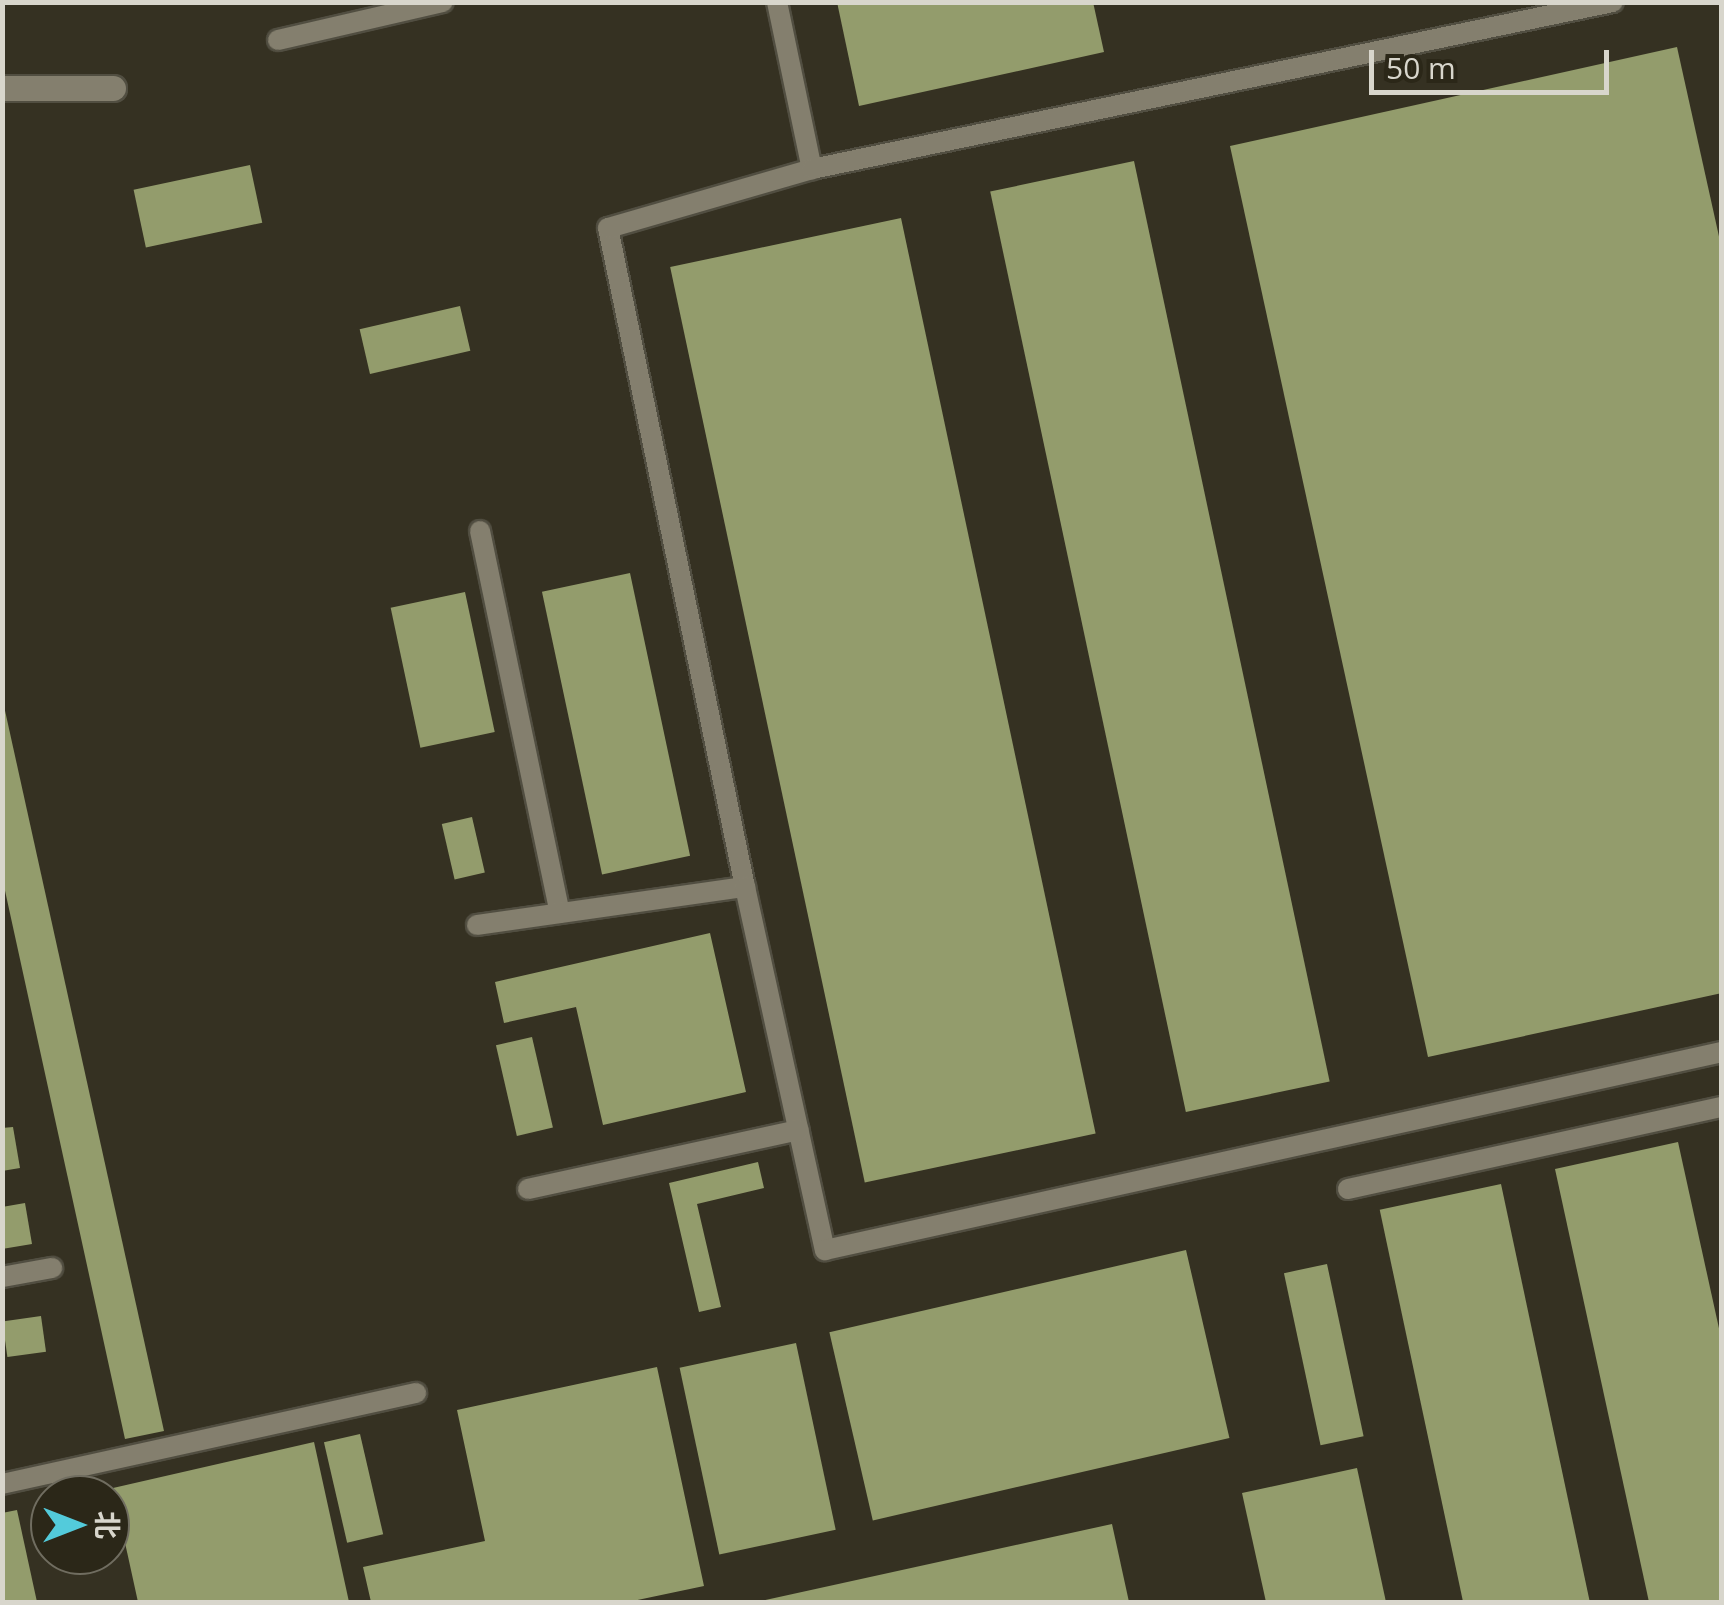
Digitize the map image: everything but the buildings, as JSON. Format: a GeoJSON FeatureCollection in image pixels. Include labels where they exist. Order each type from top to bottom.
{"type":"FeatureCollection","features":[{"type":"Feature","properties":{"kind":"street"},"geometry":{"type":"LineString","coordinates":[[2,88],[113,88]]}},
{"type":"Feature","properties":{"kind":"lane"},"geometry":{"type":"LineString","coordinates":[[278,40],[443,2]]}},
{"type":"Feature","properties":{"kind":"lane"},"geometry":{"type":"LineString","coordinates":[[776,2],[812,169]]}},
{"type":"Feature","properties":{"kind":"lane"},"geometry":{"type":"LineString","coordinates":[[1613,2],[812,169],[608,228],[825,1250],[1722,1052]]}},
{"type":"Feature","properties":{"kind":"lane"},"geometry":{"type":"LineString","coordinates":[[480,531],[560,914]]}},
{"type":"Feature","properties":{"kind":"lane"},"geometry":{"type":"LineString","coordinates":[[476,925],[745,887]]}},
{"type":"Feature","properties":{"kind":"lane"},"geometry":{"type":"LineString","coordinates":[[1348,1190],[1722,1107]]}},
{"type":"Feature","properties":{"kind":"lane"},"geometry":{"type":"LineString","coordinates":[[528,1189],[799,1130]]}},
{"type":"Feature","properties":{"kind":"lane"},"geometry":{"type":"LineString","coordinates":[[2,1277],[52,1268]]}},
{"type":"Feature","properties":{"kind":"lane"},"geometry":{"type":"LineString","coordinates":[[2,1484],[416,1393]]}}]}
